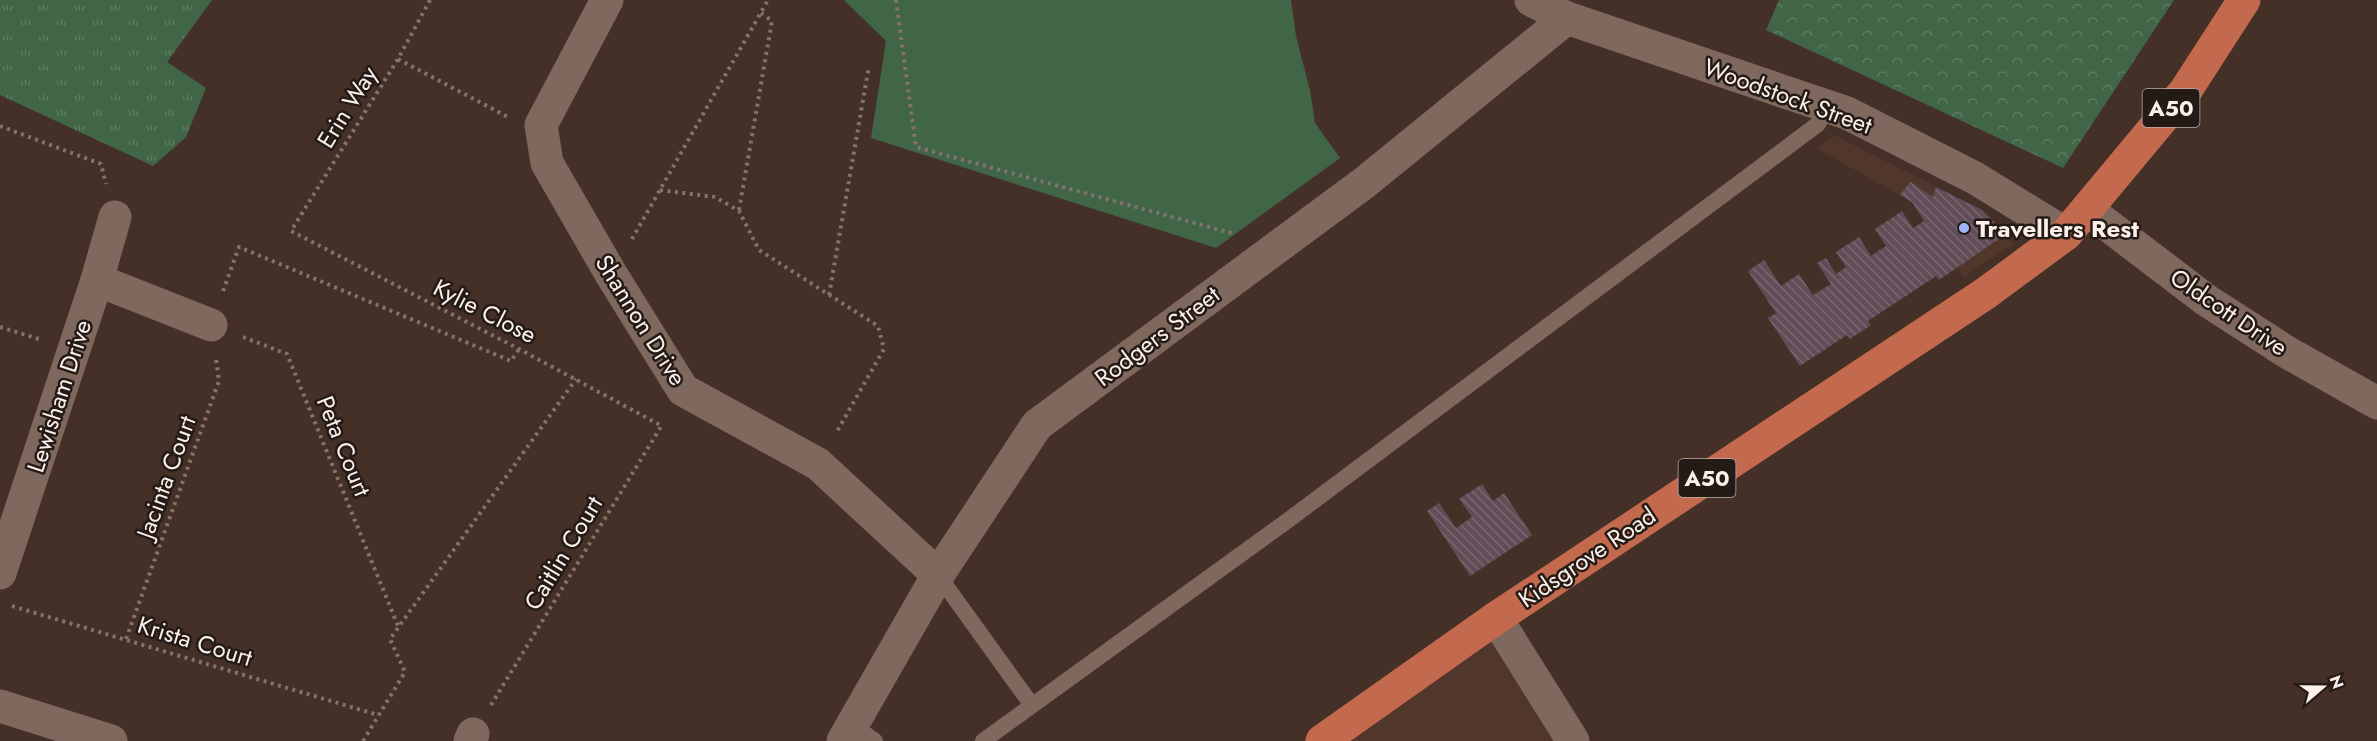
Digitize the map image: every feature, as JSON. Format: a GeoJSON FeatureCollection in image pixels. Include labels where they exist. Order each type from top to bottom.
{"type":"FeatureCollection","features":[{"type":"Feature","properties":{"kind":"main road","name":"A50"},"geometry":{"type":"LineString","coordinates":[[2088,210],[2186,90],[2244,0]]}},
{"type":"Feature","properties":{"kind":"main road","name":"Kidsgrove Road"},"geometry":{"type":"LineString","coordinates":[[1322,741],[1496,618],[1986,293],[2066,234],[2088,210]]}},
{"type":"Feature","properties":{"kind":"street","name":"Shannon Drive"},"geometry":{"type":"LineString","coordinates":[[607,0],[541,125],[547,163],[611,274],[683,390],[818,464],[938,575]]}},
{"type":"Feature","properties":{"kind":"street","name":"Woodstock Street"},"geometry":{"type":"LineString","coordinates":[[1531,0],[1567,18],[1847,113],[1975,178],[2066,234]]}},
{"type":"Feature","properties":{"kind":"street","name":"Rodgers Street"},"geometry":{"type":"LineString","coordinates":[[857,736],[938,575],[1037,425],[1364,183],[1567,18]]}},
{"type":"Feature","properties":{"kind":"street","name":"Oldcott Drive"},"geometry":{"type":"LineString","coordinates":[[2088,210],[2206,300],[2285,351],[2377,403]]}},
{"type":"Feature","properties":{"kind":"street","name":"Lewisham Drive"},"geometry":{"type":"LineString","coordinates":[[0,573],[97,280],[115,218]]}},
{"type":"Feature","properties":{"kind":"street"},"geometry":{"type":"LineString","coordinates":[[97,280],[211,325]]}},
{"type":"Feature","properties":{"kind":"street"},"geometry":{"type":"LineString","coordinates":[[1496,618],[1573,741]]}},
{"type":"Feature","properties":{"kind":"street"},"geometry":{"type":"LineString","coordinates":[[0,706],[111,741]]}},
{"type":"Feature","properties":{"kind":"lane"},"geometry":{"type":"LineString","coordinates":[[983,741],[1287,521],[1809,131],[1818,124],[1828,107]]}},
{"type":"Feature","properties":{"kind":"lane"},"geometry":{"type":"LineString","coordinates":[[938,575],[1031,705]]}},
{"type":"Feature","properties":{"kind":"path","name":"Erin Way"},"geometry":{"type":"LineString","coordinates":[[291,231],[398,59],[430,0]]}},
{"type":"Feature","properties":{"kind":"path"},"geometry":{"type":"LineString","coordinates":[[611,274],[768,0]]}},
{"type":"Feature","properties":{"kind":"path"},"geometry":{"type":"LineString","coordinates":[[896,0],[916,147],[1278,246]]}},
{"type":"Feature","properties":{"kind":"path"},"geometry":{"type":"LineString","coordinates":[[739,210],[772,21],[761,13]]}},
{"type":"Feature","properties":{"kind":"path"},"geometry":{"type":"LineString","coordinates":[[398,59],[543,135]]}},
{"type":"Feature","properties":{"kind":"path"},"geometry":{"type":"LineString","coordinates":[[829,295],[869,66]]}},
{"type":"Feature","properties":{"kind":"path"},"geometry":{"type":"LineString","coordinates":[[0,126],[101,164],[115,218]]}},
{"type":"Feature","properties":{"kind":"path"},"geometry":{"type":"LineString","coordinates":[[660,190],[715,197],[739,210],[759,250],[878,326],[884,349],[818,464]]}},
{"type":"Feature","properties":{"kind":"path","name":"Kylie Close"},"geometry":{"type":"LineString","coordinates":[[291,231],[662,426]]}},
{"type":"Feature","properties":{"kind":"path"},"geometry":{"type":"LineString","coordinates":[[211,325],[239,247],[511,361],[519,349]]}},
{"type":"Feature","properties":{"kind":"path","name":"Peta Court"},"geometry":{"type":"LineString","coordinates":[[211,325],[287,354],[399,627]]}},
{"type":"Feature","properties":{"kind":"path","name":"Jacinta Court"},"geometry":{"type":"LineString","coordinates":[[126,639],[219,381],[211,325]]}},
{"type":"Feature","properties":{"kind":"path"},"geometry":{"type":"LineString","coordinates":[[0,327],[74,349]]}},
{"type":"Feature","properties":{"kind":"path"},"geometry":{"type":"LineString","coordinates":[[363,741],[405,672],[390,639],[576,379]]}},
{"type":"Feature","properties":{"kind":"path","name":"Caitlin Court"},"geometry":{"type":"LineString","coordinates":[[472,738],[683,390]]}},
{"type":"Feature","properties":{"kind":"path","name":"Krista Court"},"geometry":{"type":"LineString","coordinates":[[12,606],[378,715]]}},
{"type":"Feature","properties":{"kind":"shaded area"},"geometry":{"type":"Polygon","coordinates":[[[1834,135],[1982,210],[2014,244],[1964,277],[1912,202],[1816,148],[1834,135]]]}},
{"type":"Feature","properties":{"kind":"shaded area"},"geometry":{"type":"Polygon","coordinates":[[[1491,640],[1555,741],[1351,741],[1491,640]]]}},
{"type":"Feature","properties":{"kind":"green space"},"geometry":{"type":"Polygon","coordinates":[[[0,0],[212,0],[167,62],[206,88],[186,137],[153,166],[0,95],[0,0]]]}},
{"type":"Feature","properties":{"kind":"green space"},"geometry":{"type":"Polygon","coordinates":[[[844,0],[1291,0],[1296,36],[1310,90],[1315,123],[1340,158],[1216,248],[871,138],[886,41],[844,0]]]}},
{"type":"Feature","properties":{"kind":"green space"},"geometry":{"type":"Polygon","coordinates":[[[1779,0],[2174,0],[2063,168],[1766,30],[1779,0]]]}},
{"type":"Feature","properties":{"kind":"building"},"geometry":{"type":"Polygon","coordinates":[[[1910,182],[1933,197],[1936,187],[1982,210],[2006,234],[1939,280],[1936,276],[1868,321],[1871,325],[1850,339],[1847,335],[1800,366],[1768,318],[1776,313],[1748,271],[1764,260],[1781,286],[1799,274],[1813,295],[1831,284],[1817,263],[1826,258],[1836,274],[1846,267],[1836,252],[1859,237],[1871,256],[1886,246],[1875,229],[1902,211],[1913,228],[1924,221],[1912,202],[1900,195],[1910,182]]]}},
{"type":"Feature","properties":{"kind":"building"},"geometry":{"type":"Polygon","coordinates":[[[1482,484],[1493,501],[1504,493],[1532,535],[1470,576],[1427,511],[1439,503],[1456,528],[1472,517],[1459,499],[1482,484]]]}},
{"type":"Feature","properties":{"kind":"place","name":"Travellers Rest"},"geometry":{"type":"Point","coordinates":[1964,228]}}]}
